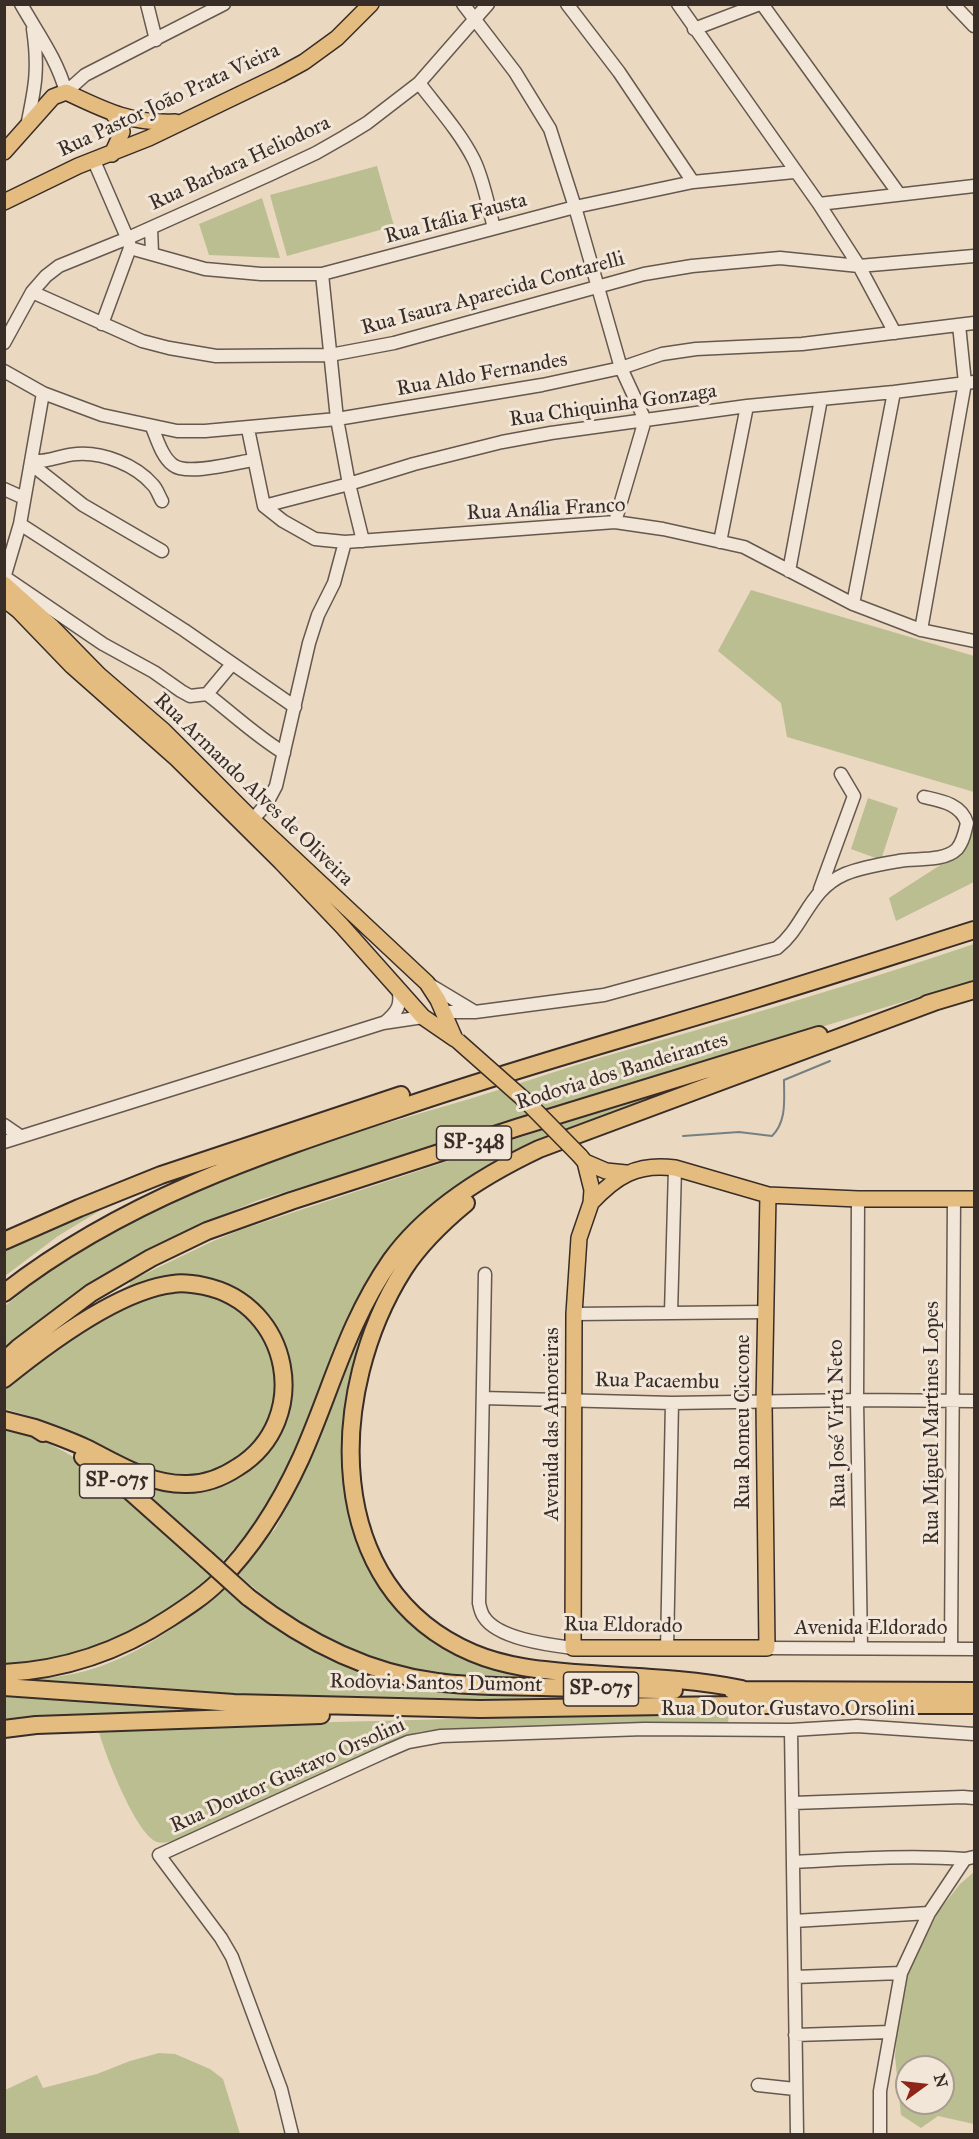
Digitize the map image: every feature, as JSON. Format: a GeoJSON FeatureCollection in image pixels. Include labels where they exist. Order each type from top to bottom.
{"type":"FeatureCollection","features":[{"type":"Feature","properties":{"kind":"highway","name":"Rodovia dos Bandeirantes"},"geometry":{"type":"LineString","coordinates":[[4,1293],[95,1232],[199,1180],[288,1146],[476,1082],[758,998],[975,930]]}},
{"type":"Feature","properties":{"kind":"highway","name":"Rodovia dos Bandeirantes"},"geometry":{"type":"LineString","coordinates":[[4,1361],[91,1293],[151,1258],[207,1231],[530,1124],[788,1044],[975,990]]}},
{"type":"Feature","properties":{"kind":"highway"},"geometry":{"type":"LineString","coordinates":[[4,1673],[55,1668],[88,1659],[115,1648],[150,1631],[217,1583],[254,1539],[285,1490],[301,1457],[345,1342],[360,1311],[393,1258],[430,1219],[477,1182],[503,1166],[573,1136],[937,1001]]}},
{"type":"Feature","properties":{"kind":"highway"},"geometry":{"type":"LineString","coordinates":[[4,1240],[121,1191],[213,1157],[401,1095],[476,1082]]}},
{"type":"Feature","properties":{"kind":"highway"},"geometry":{"type":"LineString","coordinates":[[573,1136],[509,1172],[459,1208],[420,1247],[391,1292],[365,1353],[355,1390],[351,1471],[358,1519],[373,1558],[399,1598],[435,1632],[474,1653],[495,1661],[543,1670],[704,1682],[742,1689]]}},
{"type":"Feature","properties":{"kind":"highway"},"geometry":{"type":"LineString","coordinates":[[4,1379],[102,1311],[134,1295],[175,1283],[216,1289],[230,1295],[261,1318],[277,1348],[284,1380],[283,1402],[276,1425],[260,1451],[228,1474],[215,1479],[187,1484],[162,1482],[138,1475],[64,1438],[35,1428]]}},
{"type":"Feature","properties":{"kind":"highway","name":"SP-075"},"geometry":{"type":"LineString","coordinates":[[10,1421],[35,1428]]}},
{"type":"Feature","properties":{"kind":"highway","name":"Rodovia Santos Dumont"},"geometry":{"type":"LineString","coordinates":[[35,1428],[95,1464],[123,1485],[248,1598],[272,1616],[312,1640],[370,1666],[413,1678],[492,1687],[975,1691]]}},
{"type":"Feature","properties":{"kind":"highway","name":"Rodovia Santos Dumont"},"geometry":{"type":"LineString","coordinates":[[4,1687],[234,1703],[480,1709],[718,1705],[975,1705]]}},
{"type":"Feature","properties":{"kind":"highway"},"geometry":{"type":"LineString","coordinates":[[955,1705],[975,1710]]}},
{"type":"Feature","properties":{"kind":"highway"},"geometry":{"type":"LineString","coordinates":[[4,1729],[36,1725],[307,1716],[429,1715],[480,1709]]}},
{"type":"Feature","properties":{"kind":"main road","name":"Rua Pastor João Prata Vieira"},"geometry":{"type":"LineString","coordinates":[[5,200],[238,97],[304,62],[337,38],[371,4]]}},
{"type":"Feature","properties":{"kind":"main road"},"geometry":{"type":"LineString","coordinates":[[4,152],[53,97],[66,92],[114,115],[129,119],[156,123],[183,121]]}},
{"type":"Feature","properties":{"kind":"main road"},"geometry":{"type":"LineString","coordinates":[[112,154],[122,132],[120,122],[114,115]]}},
{"type":"Feature","properties":{"kind":"main road","name":"Rua Armando Alves de Oliveira"},"geometry":{"type":"LineString","coordinates":[[5,580],[99,675],[164,731],[423,1017],[456,1040],[528,1103],[582,1159]]}},
{"type":"Feature","properties":{"kind":"main road","name":"Rua Armando Alves de Oliveira"},"geometry":{"type":"LineString","coordinates":[[4,599],[19,611],[72,666],[422,979],[438,1000],[456,1040]]}},
{"type":"Feature","properties":{"kind":"main road"},"geometry":{"type":"LineString","coordinates":[[398,988],[405,980],[422,979]]}},
{"type":"Feature","properties":{"kind":"main road"},"geometry":{"type":"LineString","coordinates":[[423,1017],[442,1012]]}},
{"type":"Feature","properties":{"kind":"main road","name":"Avenida das Amoreiras"},"geometry":{"type":"LineString","coordinates":[[582,1159],[606,1171],[626,1173],[652,1166],[675,1168],[768,1195],[858,1199],[975,1199]]}},
{"type":"Feature","properties":{"kind":"main road","name":"Avenida das Amoreiras"},"geometry":{"type":"LineString","coordinates":[[573,1648],[574,1314],[579,1238],[591,1203],[591,1182],[582,1159]]}},
{"type":"Feature","properties":{"kind":"main road","name":"Avenida das Amoreiras"},"geometry":{"type":"LineString","coordinates":[[591,1203],[604,1189],[626,1173]]}},
{"type":"Feature","properties":{"kind":"main road","name":"Rua Romeu Ciccone"},"geometry":{"type":"LineString","coordinates":[[767,1648],[764,1402],[768,1195]]}},
{"type":"Feature","properties":{"kind":"main road","name":"Rua Eldorado"},"geometry":{"type":"LineString","coordinates":[[573,1648],[767,1648]]}},
{"type":"Feature","properties":{"kind":"street"},"geometry":{"type":"LineString","coordinates":[[21,4],[59,69],[66,92],[85,75],[224,4]]}},
{"type":"Feature","properties":{"kind":"street"},"geometry":{"type":"LineString","coordinates":[[147,4],[156,40]]}},
{"type":"Feature","properties":{"kind":"street"},"geometry":{"type":"LineString","coordinates":[[463,4],[515,72],[540,110],[558,150],[621,368],[645,420],[615,522]]}},
{"type":"Feature","properties":{"kind":"street","name":"Rua Barbara Heliodora"},"geometry":{"type":"LineString","coordinates":[[4,343],[32,292],[46,276],[59,266],[129,243],[151,228],[316,153],[367,123],[419,83],[488,4]]}},
{"type":"Feature","properties":{"kind":"street"},"geometry":{"type":"LineString","coordinates":[[567,4],[619,72],[693,182]]}},
{"type":"Feature","properties":{"kind":"street"},"geometry":{"type":"LineString","coordinates":[[694,29],[761,4],[898,194]]}},
{"type":"Feature","properties":{"kind":"street"},"geometry":{"type":"LineString","coordinates":[[953,4],[975,27]]}},
{"type":"Feature","properties":{"kind":"street"},"geometry":{"type":"LineString","coordinates":[[679,5],[794,172],[819,204],[859,266],[895,333]]}},
{"type":"Feature","properties":{"kind":"street"},"geometry":{"type":"LineString","coordinates":[[27,126],[37,76],[37,56],[32,25]]}},
{"type":"Feature","properties":{"kind":"street"},"geometry":{"type":"LineString","coordinates":[[419,83],[455,129],[475,162],[494,228]]}},
{"type":"Feature","properties":{"kind":"street"},"geometry":{"type":"LineString","coordinates":[[94,161],[129,243],[102,324]]}},
{"type":"Feature","properties":{"kind":"street","name":"Rua Itália Fausta"},"geometry":{"type":"LineString","coordinates":[[129,243],[152,253],[205,269],[261,274],[322,274],[575,207],[693,182],[794,172]]}},
{"type":"Feature","properties":{"kind":"street"},"geometry":{"type":"LineString","coordinates":[[819,204],[975,186]]}},
{"type":"Feature","properties":{"kind":"street"},"geometry":{"type":"LineString","coordinates":[[151,228],[152,253]]}},
{"type":"Feature","properties":{"kind":"street","name":"Rua Isaura Aparecida Contarelli"},"geometry":{"type":"LineString","coordinates":[[32,292],[142,341],[216,356],[330,355],[394,344],[644,274],[692,266],[780,258],[859,266],[975,256]]}},
{"type":"Feature","properties":{"kind":"street"},"geometry":{"type":"LineString","coordinates":[[322,274],[337,419],[349,484],[363,541]]}},
{"type":"Feature","properties":{"kind":"street","name":"Rua Aldo Fernandes"},"geometry":{"type":"LineString","coordinates":[[4,371],[43,393],[102,415],[152,427],[177,431],[248,429],[337,419],[542,385],[621,368],[662,354],[696,349],[802,344],[975,323]]}},
{"type":"Feature","properties":{"kind":"street"},"geometry":{"type":"LineString","coordinates":[[921,630],[970,382],[959,325]]}},
{"type":"Feature","properties":{"kind":"street","name":"Rua Chiquinha Gonzaga"},"geometry":{"type":"LineString","coordinates":[[264,506],[502,442],[747,406],[894,392],[970,382]]}},
{"type":"Feature","properties":{"kind":"street"},"geometry":{"type":"LineString","coordinates":[[853,604],[894,392]]}},
{"type":"Feature","properties":{"kind":"street"},"geometry":{"type":"LineString","coordinates":[[43,393],[20,524],[5,580],[103,644],[154,672],[181,691],[190,696],[207,694],[242,720],[262,740],[284,753]]}},
{"type":"Feature","properties":{"kind":"street"},"geometry":{"type":"LineString","coordinates":[[789,571],[821,399]]}},
{"type":"Feature","properties":{"kind":"street"},"geometry":{"type":"LineString","coordinates":[[720,542],[747,406]]}},
{"type":"Feature","properties":{"kind":"street"},"geometry":{"type":"LineString","coordinates":[[152,427],[170,464],[182,470],[253,460]]}},
{"type":"Feature","properties":{"kind":"street"},"geometry":{"type":"LineString","coordinates":[[248,429],[264,506]]}},
{"type":"Feature","properties":{"kind":"street"},"geometry":{"type":"LineString","coordinates":[[31,463],[78,454],[90,454],[115,460],[136,470],[154,486],[162,501]]}},
{"type":"Feature","properties":{"kind":"street"},"geometry":{"type":"LineString","coordinates":[[31,463],[83,505],[162,551]]}},
{"type":"Feature","properties":{"kind":"street"},"geometry":{"type":"LineString","coordinates":[[4,489],[24,498]]}},
{"type":"Feature","properties":{"kind":"street","name":"Rua Anália Franco"},"geometry":{"type":"LineString","coordinates":[[264,506],[283,521],[315,539],[345,542],[615,522],[663,529],[744,547],[853,604],[921,630],[975,641]]}},
{"type":"Feature","properties":{"kind":"street"},"geometry":{"type":"LineString","coordinates":[[20,524],[184,630],[295,707]]}},
{"type":"Feature","properties":{"kind":"street"},"geometry":{"type":"LineString","coordinates":[[249,823],[271,796],[280,774],[313,630],[320,609],[334,583],[345,542]]}},
{"type":"Feature","properties":{"kind":"street"},"geometry":{"type":"LineString","coordinates":[[207,694],[232,664]]}},
{"type":"Feature","properties":{"kind":"street"},"geometry":{"type":"LineString","coordinates":[[442,1012],[475,1012],[613,993],[777,948],[785,941],[819,891],[854,796],[841,774]]}},
{"type":"Feature","properties":{"kind":"street"},"geometry":{"type":"LineString","coordinates":[[819,891],[837,878],[859,869],[900,861],[939,857],[955,851],[961,843],[967,823],[963,812],[948,803],[924,797]]}},
{"type":"Feature","properties":{"kind":"street"},"geometry":{"type":"LineString","coordinates":[[422,979],[475,1012]]}},
{"type":"Feature","properties":{"kind":"street"},"geometry":{"type":"LineString","coordinates":[[384,1023],[395,1015],[399,1008],[401,1001],[398,988]]}},
{"type":"Feature","properties":{"kind":"street"},"geometry":{"type":"LineString","coordinates":[[4,1142],[384,1023],[423,1017]]}},
{"type":"Feature","properties":{"kind":"street"},"geometry":{"type":"LineString","coordinates":[[4,1125],[20,1136]]}},
{"type":"Feature","properties":{"kind":"street"},"geometry":{"type":"LineString","coordinates":[[672,1313],[675,1168]]}},
{"type":"Feature","properties":{"kind":"street","name":"Rua Miguel Martines Lopes"},"geometry":{"type":"LineString","coordinates":[[951,1649],[954,1198]]}},
{"type":"Feature","properties":{"kind":"street","name":"Rua José Virti Neto"},"geometry":{"type":"LineString","coordinates":[[858,1199],[857,1400],[861,1648]]}},
{"type":"Feature","properties":{"kind":"street"},"geometry":{"type":"LineString","coordinates":[[483,1398],[485,1274]]}},
{"type":"Feature","properties":{"kind":"street"},"geometry":{"type":"LineString","coordinates":[[574,1314],[766,1312]]}},
{"type":"Feature","properties":{"kind":"street","name":"Rua Pacaembu"},"geometry":{"type":"LineString","coordinates":[[483,1398],[672,1403],[975,1401]]}},
{"type":"Feature","properties":{"kind":"street","name":"Rua Eldorado"},"geometry":{"type":"LineString","coordinates":[[483,1398],[479,1604],[485,1619],[521,1639],[573,1648]]}},
{"type":"Feature","properties":{"kind":"street"},"geometry":{"type":"LineString","coordinates":[[667,1649],[672,1403]]}},
{"type":"Feature","properties":{"kind":"street","name":"Avenida Eldorado"},"geometry":{"type":"LineString","coordinates":[[767,1648],[975,1649]]}},
{"type":"Feature","properties":{"kind":"street","name":"Rua Doutor Gustavo Orsolini"},"geometry":{"type":"LineString","coordinates":[[292,2134],[281,2089],[232,1958],[221,1938],[159,1855],[387,1751],[422,1738],[644,1730],[791,1730],[880,1727],[975,1734]]}},
{"type":"Feature","properties":{"kind":"street"},"geometry":{"type":"LineString","coordinates":[[791,1730],[796,2134]]}},
{"type":"Feature","properties":{"kind":"street"},"geometry":{"type":"LineString","coordinates":[[793,1803],[975,1798]]}},
{"type":"Feature","properties":{"kind":"street"},"geometry":{"type":"LineString","coordinates":[[794,1862],[923,1856],[970,1858]]}},
{"type":"Feature","properties":{"kind":"street"},"geometry":{"type":"LineString","coordinates":[[880,2134],[880,2091],[901,1973],[929,1913],[970,1858]]}},
{"type":"Feature","properties":{"kind":"street"},"geometry":{"type":"LineString","coordinates":[[794,1921],[929,1913]]}},
{"type":"Feature","properties":{"kind":"street"},"geometry":{"type":"LineString","coordinates":[[795,1977],[901,1973]]}},
{"type":"Feature","properties":{"kind":"street"},"geometry":{"type":"LineString","coordinates":[[795,2035],[890,2032]]}},
{"type":"Feature","properties":{"kind":"street"},"geometry":{"type":"LineString","coordinates":[[758,2085],[795,2089]]}},
{"type":"Feature","properties":{"kind":"green space"},"geometry":{"type":"Polygon","coordinates":[[[377,166],[394,226],[287,256],[270,195],[377,166]]]}},
{"type":"Feature","properties":{"kind":"green space"},"geometry":{"type":"Polygon","coordinates":[[[262,198],[280,258],[209,255],[199,224],[262,198]]]}},
{"type":"Feature","properties":{"kind":"green space"},"geometry":{"type":"Polygon","coordinates":[[[751,590],[974,656],[974,792],[787,737],[781,703],[718,651],[751,590]]]}},
{"type":"Feature","properties":{"kind":"green space"},"geometry":{"type":"Polygon","coordinates":[[[868,798],[898,808],[881,860],[851,849],[868,798]]]}},
{"type":"Feature","properties":{"kind":"green space"},"geometry":{"type":"Polygon","coordinates":[[[974,828],[974,882],[896,921],[889,898],[956,855],[970,830],[974,828]]]}},
{"type":"Feature","properties":{"kind":"green space"},"geometry":{"type":"Polygon","coordinates":[[[974,944],[974,980],[259,1200],[224,1214],[167,1241],[103,1278],[43,1320],[5,1351],[5,1306],[94,1242],[166,1202],[191,1191],[262,1163],[334,1139],[834,989],[974,944]]]}},
{"type":"Feature","properties":{"kind":"green space"},"geometry":{"type":"Polygon","coordinates":[[[696,1084],[568,1132],[431,1210],[333,1358],[288,1468],[274,1495],[248,1533],[223,1561],[126,1475],[214,1486],[239,1477],[257,1464],[272,1447],[282,1427],[289,1405],[291,1382],[289,1359],[282,1338],[266,1315],[242,1294],[219,1282],[201,1280],[89,1309],[130,1284],[130,1281],[240,1230],[536,1132],[561,1123],[565,1119],[696,1084]]]}},
{"type":"Feature","properties":{"kind":"green space"},"geometry":{"type":"Polygon","coordinates":[[[114,1202],[58,1236],[5,1276],[5,1247],[114,1202]]]}},
{"type":"Feature","properties":{"kind":"green space"},"geometry":{"type":"Polygon","coordinates":[[[400,1261],[357,1366],[355,1525],[422,1626],[538,1674],[536,1678],[472,1677],[431,1672],[370,1656],[314,1630],[287,1613],[237,1573],[275,1529],[302,1478],[357,1338],[400,1261]]]}},
{"type":"Feature","properties":{"kind":"green space"},"geometry":{"type":"Polygon","coordinates":[[[187,1290],[230,1303],[255,1324],[265,1339],[271,1355],[274,1390],[265,1424],[245,1452],[232,1461],[210,1471],[195,1474],[171,1475],[156,1472],[126,1460],[61,1427],[5,1409],[5,1386],[79,1332],[140,1299],[162,1292],[187,1290]]]}},
{"type":"Feature","properties":{"kind":"green space"},"geometry":{"type":"Polygon","coordinates":[[[5,1429],[35,1438],[64,1451],[91,1469],[118,1489],[214,1577],[142,1629],[68,1659],[5,1667],[5,1429]]]}},
{"type":"Feature","properties":{"kind":"green space"},"geometry":{"type":"Polygon","coordinates":[[[224,1586],[294,1636],[478,1692],[728,1696],[728,1699],[471,1702],[211,1697],[24,1681],[84,1671],[128,1655],[179,1624],[224,1586]]]}},
{"type":"Feature","properties":{"kind":"green space"},"geometry":{"type":"Polygon","coordinates":[[[5,1697],[256,1712],[5,1723],[5,1697]]]}},
{"type":"Feature","properties":{"kind":"green space"},"geometry":{"type":"Polygon","coordinates":[[[729,1712],[728,1724],[595,1725],[418,1732],[180,1839],[163,1843],[149,1836],[130,1809],[113,1772],[98,1728],[729,1712]]]}},
{"type":"Feature","properties":{"kind":"green space"},"geometry":{"type":"Polygon","coordinates":[[[974,1872],[974,2124],[938,2116],[921,2128],[901,2115],[955,2115],[955,2055],[895,2055],[901,1988],[938,1912],[960,1884],[974,1872]]]}},
{"type":"Feature","properties":{"kind":"green space"},"geometry":{"type":"Polygon","coordinates":[[[159,2053],[175,2054],[210,2069],[223,2079],[240,2134],[5,2134],[5,2090],[37,2075],[43,2088],[97,2074],[159,2053]]]}},
{"type":"Feature","properties":{"kind":"waterway"},"geometry":{"type":"LineString","coordinates":[[683,1136],[739,1132],[772,1136],[782,1117],[784,1080],[830,1061]]}}]}
